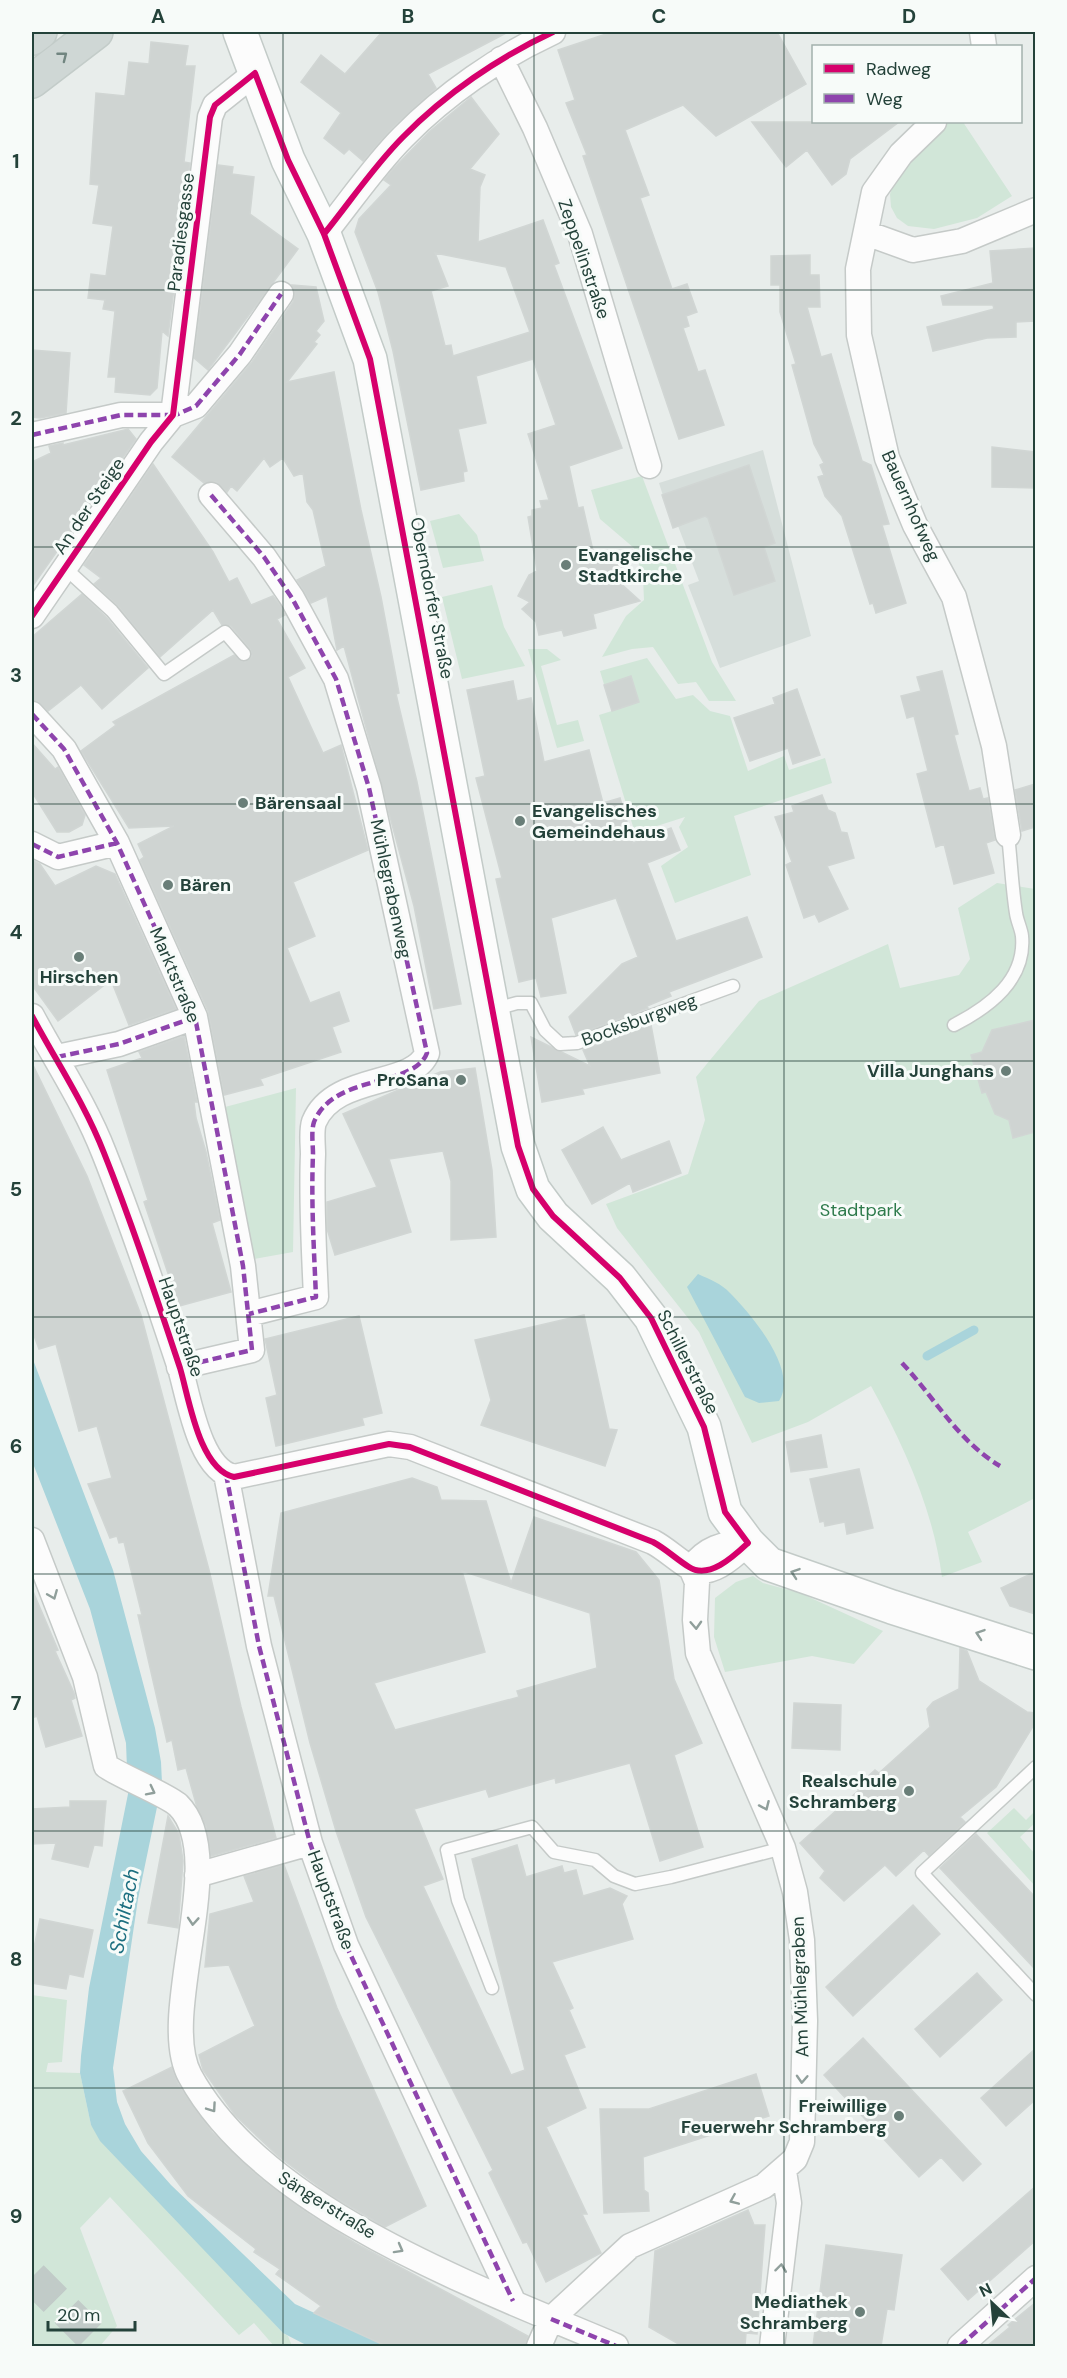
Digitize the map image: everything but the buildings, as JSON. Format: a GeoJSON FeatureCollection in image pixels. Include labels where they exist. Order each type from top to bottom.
{"type":"FeatureCollection","features":[{"type":"Feature","properties":{"kind":"main road"},"geometry":{"type":"LineString","coordinates":[[32,38],[40,32]]}},
{"type":"Feature","properties":{"kind":"main road"},"geometry":{"type":"LineString","coordinates":[[32,81],[96,32]]}},
{"type":"Feature","properties":{"kind":"main road","name":"Oberndorfer Straße"},"geometry":{"type":"LineString","coordinates":[[238,33],[288,160],[324,234],[370,359],[495,1010],[518,1146]]}},
{"type":"Feature","properties":{"kind":"main road","name":"Schillerstraße"},"geometry":{"type":"LineString","coordinates":[[518,1146],[533,1189],[553,1216],[620,1278],[651,1318],[704,1427],[726,1512],[747,1543],[769,1564],[1035,1653]]}},
{"type":"Feature","properties":{"kind":"street"},"geometry":{"type":"LineString","coordinates":[[324,234],[402,137],[455,93],[540,34]]}},
{"type":"Feature","properties":{"kind":"street","name":"Zeppelinstraße"},"geometry":{"type":"LineString","coordinates":[[501,59],[535,128],[580,234],[649,466]]}},
{"type":"Feature","properties":{"kind":"street","name":"Paradiesgasse"},"geometry":{"type":"LineString","coordinates":[[173,415],[210,117],[215,105],[255,73]]}},
{"type":"Feature","properties":{"kind":"street","name":"Bauernhofweg"},"geometry":{"type":"LineString","coordinates":[[933,123],[901,154],[874,192],[858,269],[859,335],[887,459],[915,525],[954,597],[994,746],[1008,836]]}},
{"type":"Feature","properties":{"kind":"street"},"geometry":{"type":"LineString","coordinates":[[866,233],[913,250],[962,242],[1034,212]]}},
{"type":"Feature","properties":{"kind":"street","name":"An der Steige"},"geometry":{"type":"LineString","coordinates":[[32,616],[151,442],[173,415],[196,406],[240,354],[281,294]]}},
{"type":"Feature","properties":{"kind":"street"},"geometry":{"type":"LineString","coordinates":[[32,435],[121,415],[173,415]]}},
{"type":"Feature","properties":{"kind":"street","name":"Mühlegrabenweg"},"geometry":{"type":"LineString","coordinates":[[211,495],[264,557],[292,598],[336,679],[369,788],[427,1053],[425,1059],[413,1069],[345,1091],[323,1108],[314,1124],[312,1183],[316,1297],[249,1314]]}},
{"type":"Feature","properties":{"kind":"street","name":"Marktstraße"},"geometry":{"type":"LineString","coordinates":[[32,714],[64,749],[117,843],[195,1017],[243,1266],[252,1350],[179,1367]]}},
{"type":"Feature","properties":{"kind":"street"},"geometry":{"type":"LineString","coordinates":[[32,844],[58,857],[117,843]]}},
{"type":"Feature","properties":{"kind":"street"},"geometry":{"type":"LineString","coordinates":[[57,1057],[119,1044],[195,1017]]}},
{"type":"Feature","properties":{"kind":"street","name":"Hauptstraße"},"geometry":{"type":"LineString","coordinates":[[33,1023],[57,1057],[104,1153],[179,1367],[206,1454],[226,1474],[259,1646],[310,1843],[346,1945],[513,2301]]}},
{"type":"Feature","properties":{"kind":"street"},"geometry":{"type":"LineString","coordinates":[[226,1474],[234,1477],[389,1444],[410,1447],[646,1539],[674,1554],[691,1569],[708,1569],[719,1566],[731,1559],[747,1543]]}},
{"type":"Feature","properties":{"kind":"street","name":"Sängerstraße"},"geometry":{"type":"LineString","coordinates":[[32,1540],[85,1677],[106,1766],[177,1804],[193,1833],[197,1875],[181,2037],[189,2074],[224,2125],[282,2179],[302,2193],[416,2258],[551,2319]]}},
{"type":"Feature","properties":{"kind":"street","name":"Am Mühlegraben"},"geometry":{"type":"LineString","coordinates":[[691,1569],[697,1582],[695,1620],[698,1653],[783,1848],[795,1892],[802,1940],[805,2021],[802,2142],[795,2159],[784,2171]]}},
{"type":"Feature","properties":{"kind":"street"},"geometry":{"type":"LineString","coordinates":[[197,1875],[310,1843]]}},
{"type":"Feature","properties":{"kind":"street"},"geometry":{"type":"LineString","coordinates":[[539,2346],[551,2319],[630,2246],[741,2198],[764,2186],[784,2171],[789,2203],[772,2346]]}},
{"type":"Feature","properties":{"kind":"street"},"geometry":{"type":"LineString","coordinates":[[960,2346],[1035,2278]]}},
{"type":"Feature","properties":{"kind":"street"},"geometry":{"type":"LineString","coordinates":[[551,2319],[616,2346]]}},
{"type":"Feature","properties":{"kind":"lane"},"geometry":{"type":"LineString","coordinates":[[64,568],[112,611],[164,674],[225,632],[244,654]]}},
{"type":"Feature","properties":{"kind":"lane"},"geometry":{"type":"LineString","coordinates":[[954,1025],[994,1001],[1012,980],[1020,953],[1022,935],[1016,915],[1008,836]]}},
{"type":"Feature","properties":{"kind":"lane","name":"Bocksburgweg"},"geometry":{"type":"LineString","coordinates":[[495,1010],[517,1003],[531,1003],[545,1030],[560,1044],[577,1043],[733,986]]}},
{"type":"Feature","properties":{"kind":"lane"},"geometry":{"type":"LineString","coordinates":[[1035,1767],[922,1873],[1035,1995]]}},
{"type":"Feature","properties":{"kind":"lane"},"geometry":{"type":"LineString","coordinates":[[492,1988],[458,1900],[447,1850],[532,1827],[554,1852],[595,1860],[614,1876],[635,1884],[783,1848]]}},
{"type":"Feature","properties":{"kind":"shaded area"},"geometry":{"type":"Polygon","coordinates":[[[763,450],[811,636],[720,668],[688,585],[699,581],[678,526],[673,527],[659,483],[763,450]]]}},
{"type":"Feature","properties":{"kind":"green space"},"geometry":{"type":"Polygon","coordinates":[[[948,123],[964,123],[1012,196],[977,218],[934,229],[908,226],[897,218],[891,207],[890,194],[896,179],[948,123]]]}},
{"type":"Feature","properties":{"kind":"green space"},"geometry":{"type":"Polygon","coordinates":[[[642,476],[712,662],[736,701],[709,701],[696,682],[678,684],[653,647],[632,649],[602,657],[626,616],[644,600],[643,577],[634,548],[600,519],[591,490],[642,476]]]}},
{"type":"Feature","properties":{"kind":"green space"},"geometry":{"type":"Polygon","coordinates":[[[459,514],[477,535],[484,561],[443,568],[430,521],[459,514]]]}},
{"type":"Feature","properties":{"kind":"green space"},"geometry":{"type":"Polygon","coordinates":[[[492,585],[504,627],[525,666],[462,679],[442,597],[492,585]]]}},
{"type":"Feature","properties":{"kind":"green space"},"geometry":{"type":"Polygon","coordinates":[[[528,649],[547,649],[561,660],[541,666],[557,725],[578,720],[584,741],[557,748],[528,649]]]}},
{"type":"Feature","properties":{"kind":"green space"},"geometry":{"type":"Polygon","coordinates":[[[647,658],[676,699],[693,695],[710,711],[730,716],[748,771],[784,756],[789,770],[825,758],[832,783],[734,816],[751,875],[675,903],[661,866],[688,847],[679,827],[685,817],[635,833],[599,715],[612,711],[600,671],[647,658]]]}},
{"type":"Feature","properties":{"kind":"green space","name":"Stadtpark"},"geometry":{"type":"Polygon","coordinates":[[[997,883],[1035,889],[1035,1498],[968,1532],[982,1562],[942,1577],[932,1527],[916,1478],[871,1386],[808,1422],[752,1443],[699,1332],[617,1228],[606,1204],[688,1174],[705,1120],[696,1077],[759,1001],[888,944],[900,988],[959,975],[970,959],[958,908],[997,883]]]}},
{"type":"Feature","properties":{"kind":"green space"},"geometry":{"type":"Polygon","coordinates":[[[296,1088],[293,1252],[254,1259],[225,1107],[296,1088]]]}},
{"type":"Feature","properties":{"kind":"green space"},"geometry":{"type":"Polygon","coordinates":[[[753,1576],[763,1583],[800,1593],[883,1631],[854,1664],[812,1656],[725,1672],[714,1637],[715,1598],[736,1582],[753,1576]]]}},
{"type":"Feature","properties":{"kind":"green space"},"geometry":{"type":"Polygon","coordinates":[[[1014,1808],[1026,1820],[1035,1811],[1035,1823],[1020,1837],[1035,1854],[1035,1886],[987,1833],[1014,1808]]]}},
{"type":"Feature","properties":{"kind":"green space"},"geometry":{"type":"Polygon","coordinates":[[[32,1995],[67,2000],[62,2062],[48,2063],[46,2072],[80,2073],[91,2125],[288,2336],[292,2346],[274,2346],[254,2323],[239,2335],[110,2197],[80,2228],[117,2326],[100,2346],[32,2346],[32,1995]]]}},
{"type":"Feature","properties":{"kind":"water"},"geometry":{"type":"Polygon","coordinates":[[[698,1274],[727,1290],[750,1315],[770,1344],[783,1375],[784,1389],[779,1401],[759,1403],[745,1397],[687,1287],[698,1274]]]}},
{"type":"Feature","properties":{"kind":"water","name":"Schiltach"},"geometry":{"type":"Polygon","coordinates":[[[32,1357],[113,1570],[155,1728],[161,1762],[162,1783],[138,1899],[113,2068],[117,2102],[125,2124],[141,2151],[171,2185],[295,2304],[386,2346],[308,2346],[283,2333],[100,2141],[91,2125],[80,2073],[81,2056],[89,1988],[128,1794],[126,1743],[90,1609],[32,1461],[32,1357]]]}},
{"type":"Feature","properties":{"kind":"waterway"},"geometry":{"type":"LineString","coordinates":[[927,1356],[974,1330]]}},
{"type":"Feature","properties":{"kind":"tunnel"},"geometry":{"type":"LineString","coordinates":[[32,2277],[101,2346]]}},
{"type":"Feature","properties":{"kind":"marked path"},"geometry":{"type":"LineString","coordinates":[[171,417],[196,406],[240,354],[281,294]]}},
{"type":"Feature","properties":{"kind":"marked path"},"geometry":{"type":"LineString","coordinates":[[32,435],[121,415],[173,415]]}},
{"type":"Feature","properties":{"kind":"marked path"},"geometry":{"type":"LineString","coordinates":[[211,495],[264,557],[292,598],[336,679],[369,788],[427,1053],[419,1064],[407,1072],[355,1088],[338,1095],[324,1106],[314,1122],[312,1134],[316,1297],[249,1314]]}},
{"type":"Feature","properties":{"kind":"marked path"},"geometry":{"type":"LineString","coordinates":[[32,714],[64,749],[117,843],[195,1017],[243,1266],[252,1350],[179,1367]]}},
{"type":"Feature","properties":{"kind":"marked path"},"geometry":{"type":"LineString","coordinates":[[32,844],[58,857],[117,843]]}},
{"type":"Feature","properties":{"kind":"marked path"},"geometry":{"type":"LineString","coordinates":[[57,1057],[119,1044],[195,1017]]}},
{"type":"Feature","properties":{"kind":"marked path"},"geometry":{"type":"LineString","coordinates":[[902,1363],[971,1444],[1000,1466]]}},
{"type":"Feature","properties":{"kind":"marked path"},"geometry":{"type":"LineString","coordinates":[[226,1474],[259,1646],[310,1843],[346,1945],[513,2301]]}},
{"type":"Feature","properties":{"kind":"marked path"},"geometry":{"type":"LineString","coordinates":[[960,2346],[1036,2278]]}},
{"type":"Feature","properties":{"kind":"marked path"},"geometry":{"type":"LineString","coordinates":[[551,2319],[616,2346]]}},
{"type":"Feature","properties":{"kind":"cycle path"},"geometry":{"type":"LineString","coordinates":[[324,234],[382,160],[419,121],[455,91],[493,65],[553,32]]}},
{"type":"Feature","properties":{"kind":"cycle path"},"geometry":{"type":"LineString","coordinates":[[32,616],[151,442],[173,415],[210,117],[215,105],[255,73],[288,160],[324,234],[370,359],[518,1146],[533,1189],[553,1216],[620,1278],[651,1318],[704,1427],[725,1512],[748,1543],[721,1565],[705,1571],[697,1570],[653,1542],[410,1447],[389,1444],[234,1477],[222,1471],[212,1461],[197,1431],[162,1314],[104,1153],[79,1100],[32,1016]]}},
{"type":"Feature","properties":{"kind":"place","name":"Evangelische Stadtkirche"},"geometry":{"type":"Point","coordinates":[566,565]}},
{"type":"Feature","properties":{"kind":"place","name":"Bärensaal"},"geometry":{"type":"Point","coordinates":[243,803]}},
{"type":"Feature","properties":{"kind":"place","name":"Evangelisches Gemeindehaus"},"geometry":{"type":"Point","coordinates":[520,821]}},
{"type":"Feature","properties":{"kind":"place","name":"Bären"},"geometry":{"type":"Point","coordinates":[168,885]}},
{"type":"Feature","properties":{"kind":"place","name":"Hirschen"},"geometry":{"type":"Point","coordinates":[79,957]}},
{"type":"Feature","properties":{"kind":"place","name":"Villa Junghans"},"geometry":{"type":"Point","coordinates":[1006,1071]}},
{"type":"Feature","properties":{"kind":"place","name":"ProSana"},"geometry":{"type":"Point","coordinates":[461,1080]}},
{"type":"Feature","properties":{"kind":"place","name":"Realschule Schramberg"},"geometry":{"type":"Point","coordinates":[909,1791]}},
{"type":"Feature","properties":{"kind":"place","name":"Freiwillige Feuerwehr Schramberg"},"geometry":{"type":"Point","coordinates":[899,2116]}},
{"type":"Feature","properties":{"kind":"place","name":"Mediathek Schramberg"},"geometry":{"type":"Point","coordinates":[860,2312]}}]}
